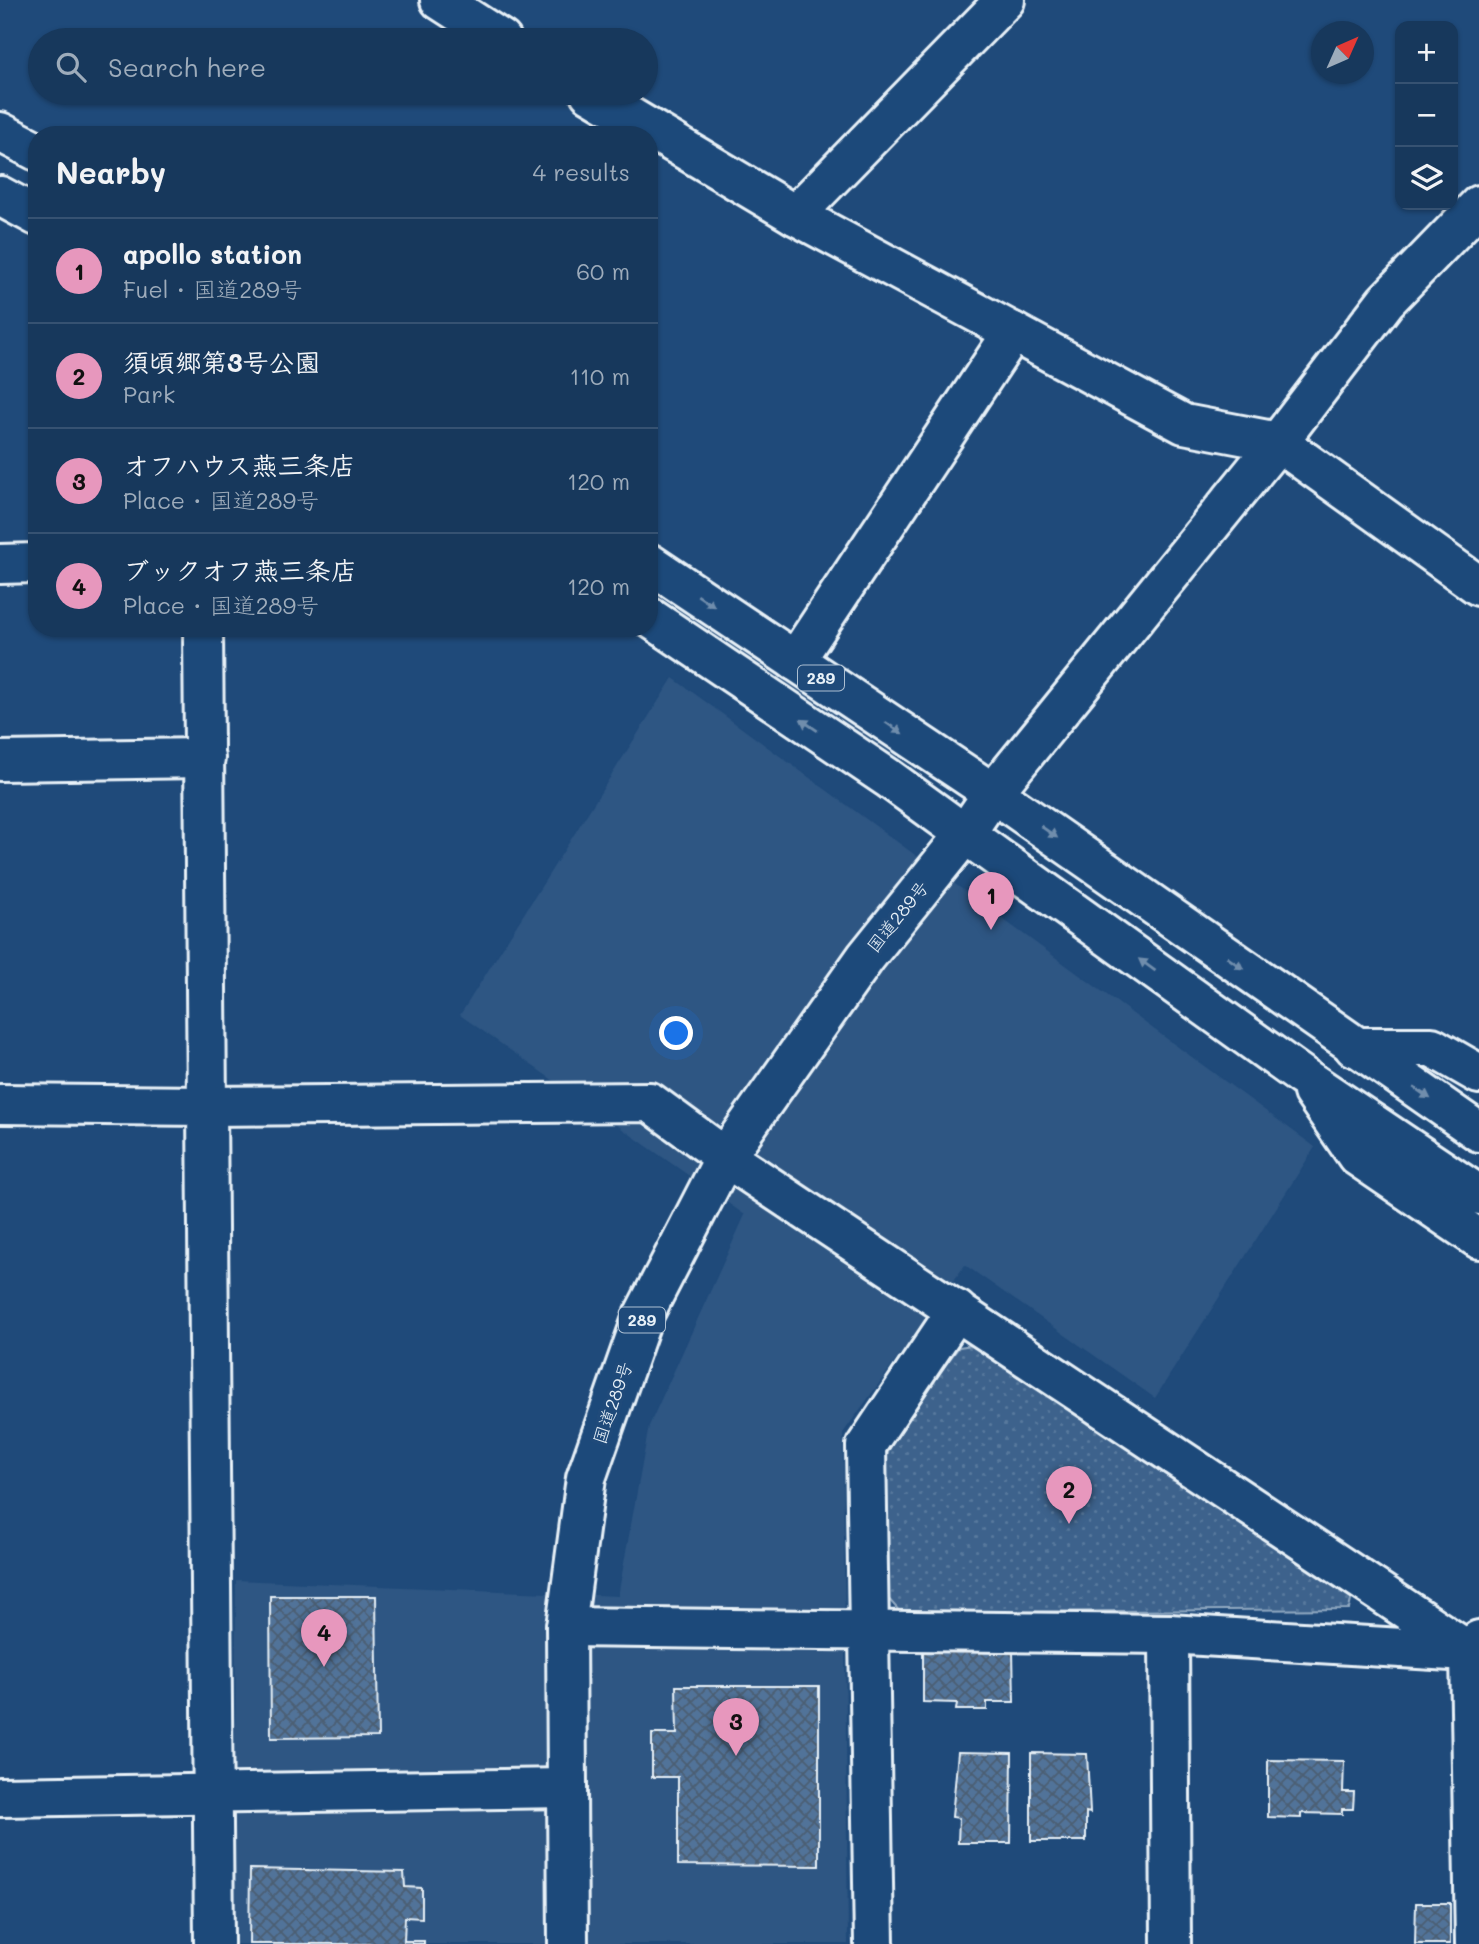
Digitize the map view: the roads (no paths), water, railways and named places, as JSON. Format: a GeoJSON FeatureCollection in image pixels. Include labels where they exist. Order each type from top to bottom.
{"type":"FeatureCollection","features":[{"type":"Feature","properties":{"kind":"main road"},"geometry":{"type":"LineString","coordinates":[[795,215],[1005,0]]}},
{"type":"Feature","properties":{"kind":"main road"},"geometry":{"type":"LineString","coordinates":[[463,6],[488,28]]}},
{"type":"Feature","properties":{"kind":"main road"},"geometry":{"type":"LineString","coordinates":[[610,105],[645,126]]}},
{"type":"Feature","properties":{"kind":"main road"},"geometry":{"type":"LineString","coordinates":[[0,132],[28,146]]}},
{"type":"Feature","properties":{"kind":"main road"},"geometry":{"type":"LineString","coordinates":[[658,133],[795,215],[1184,424],[1278,442],[1479,586]]}},
{"type":"Feature","properties":{"kind":"main road"},"geometry":{"type":"LineString","coordinates":[[0,196],[28,211]]}},
{"type":"Feature","properties":{"kind":"main road","name":"国道289号"},"geometry":{"type":"LineString","coordinates":[[568,1944],[566,1627],[586,1478],[643,1316],[725,1157],[866,957],[965,834],[993,793],[1278,442],[1386,301],[1479,205]]}},
{"type":"Feature","properties":{"kind":"main road"},"geometry":{"type":"LineString","coordinates":[[795,661],[1013,331]]}},
{"type":"Feature","properties":{"kind":"main road"},"geometry":{"type":"LineString","coordinates":[[0,564],[28,563]]}},
{"type":"Feature","properties":{"kind":"main road","name":"289"},"geometry":{"type":"LineString","coordinates":[[658,569],[993,793]]}},
{"type":"Feature","properties":{"kind":"main road","name":"289"},"geometry":{"type":"LineString","coordinates":[[658,623],[888,778],[965,834]]}},
{"type":"Feature","properties":{"kind":"main road"},"geometry":{"type":"LineString","coordinates":[[203,637],[214,1944]]}},
{"type":"Feature","properties":{"kind":"main road"},"geometry":{"type":"LineString","coordinates":[[0,761],[205,758]]}},
{"type":"Feature","properties":{"kind":"main road"},"geometry":{"type":"LineString","coordinates":[[993,793],[1479,1132]]}},
{"type":"Feature","properties":{"kind":"main road"},"geometry":{"type":"LineString","coordinates":[[965,834],[1303,1076],[1479,1195]]}},
{"type":"Feature","properties":{"kind":"main road"},"geometry":{"type":"LineString","coordinates":[[1354,1047],[1432,1047],[1479,1074]]}},
{"type":"Feature","properties":{"kind":"main road"},"geometry":{"type":"LineString","coordinates":[[1303,1076],[1357,1156],[1479,1239]]}},
{"type":"Feature","properties":{"kind":"main road"},"geometry":{"type":"LineString","coordinates":[[0,1104],[207,1106],[650,1102],[725,1157],[1476,1650]]}},
{"type":"Feature","properties":{"kind":"main road"},"geometry":{"type":"LineString","coordinates":[[874,1944],[866,1446],[957,1310]]}},
{"type":"Feature","properties":{"kind":"main road"},"geometry":{"type":"LineString","coordinates":[[566,1627],[1169,1634],[1476,1650]]}},
{"type":"Feature","properties":{"kind":"main road"},"geometry":{"type":"LineString","coordinates":[[1169,1634],[1171,1944]]}},
{"type":"Feature","properties":{"kind":"main road"},"geometry":{"type":"LineString","coordinates":[[1475,1944],[1476,1650]]}},
{"type":"Feature","properties":{"kind":"main road"},"geometry":{"type":"LineString","coordinates":[[0,1797],[567,1788]]}},
{"type":"Feature","properties":{"kind":"place","name":"apollo station"},"geometry":{"type":"Point","coordinates":[991,930]}},
{"type":"Feature","properties":{"kind":"place","name":"須頃郷第3号公園"},"geometry":{"type":"Point","coordinates":[1069,1524]}},
{"type":"Feature","properties":{"kind":"place","name":"ブックオフ燕三条店"},"geometry":{"type":"Point","coordinates":[324,1667]}},
{"type":"Feature","properties":{"kind":"place","name":"オフハウス燕三条店"},"geometry":{"type":"Point","coordinates":[736,1756]}}]}
